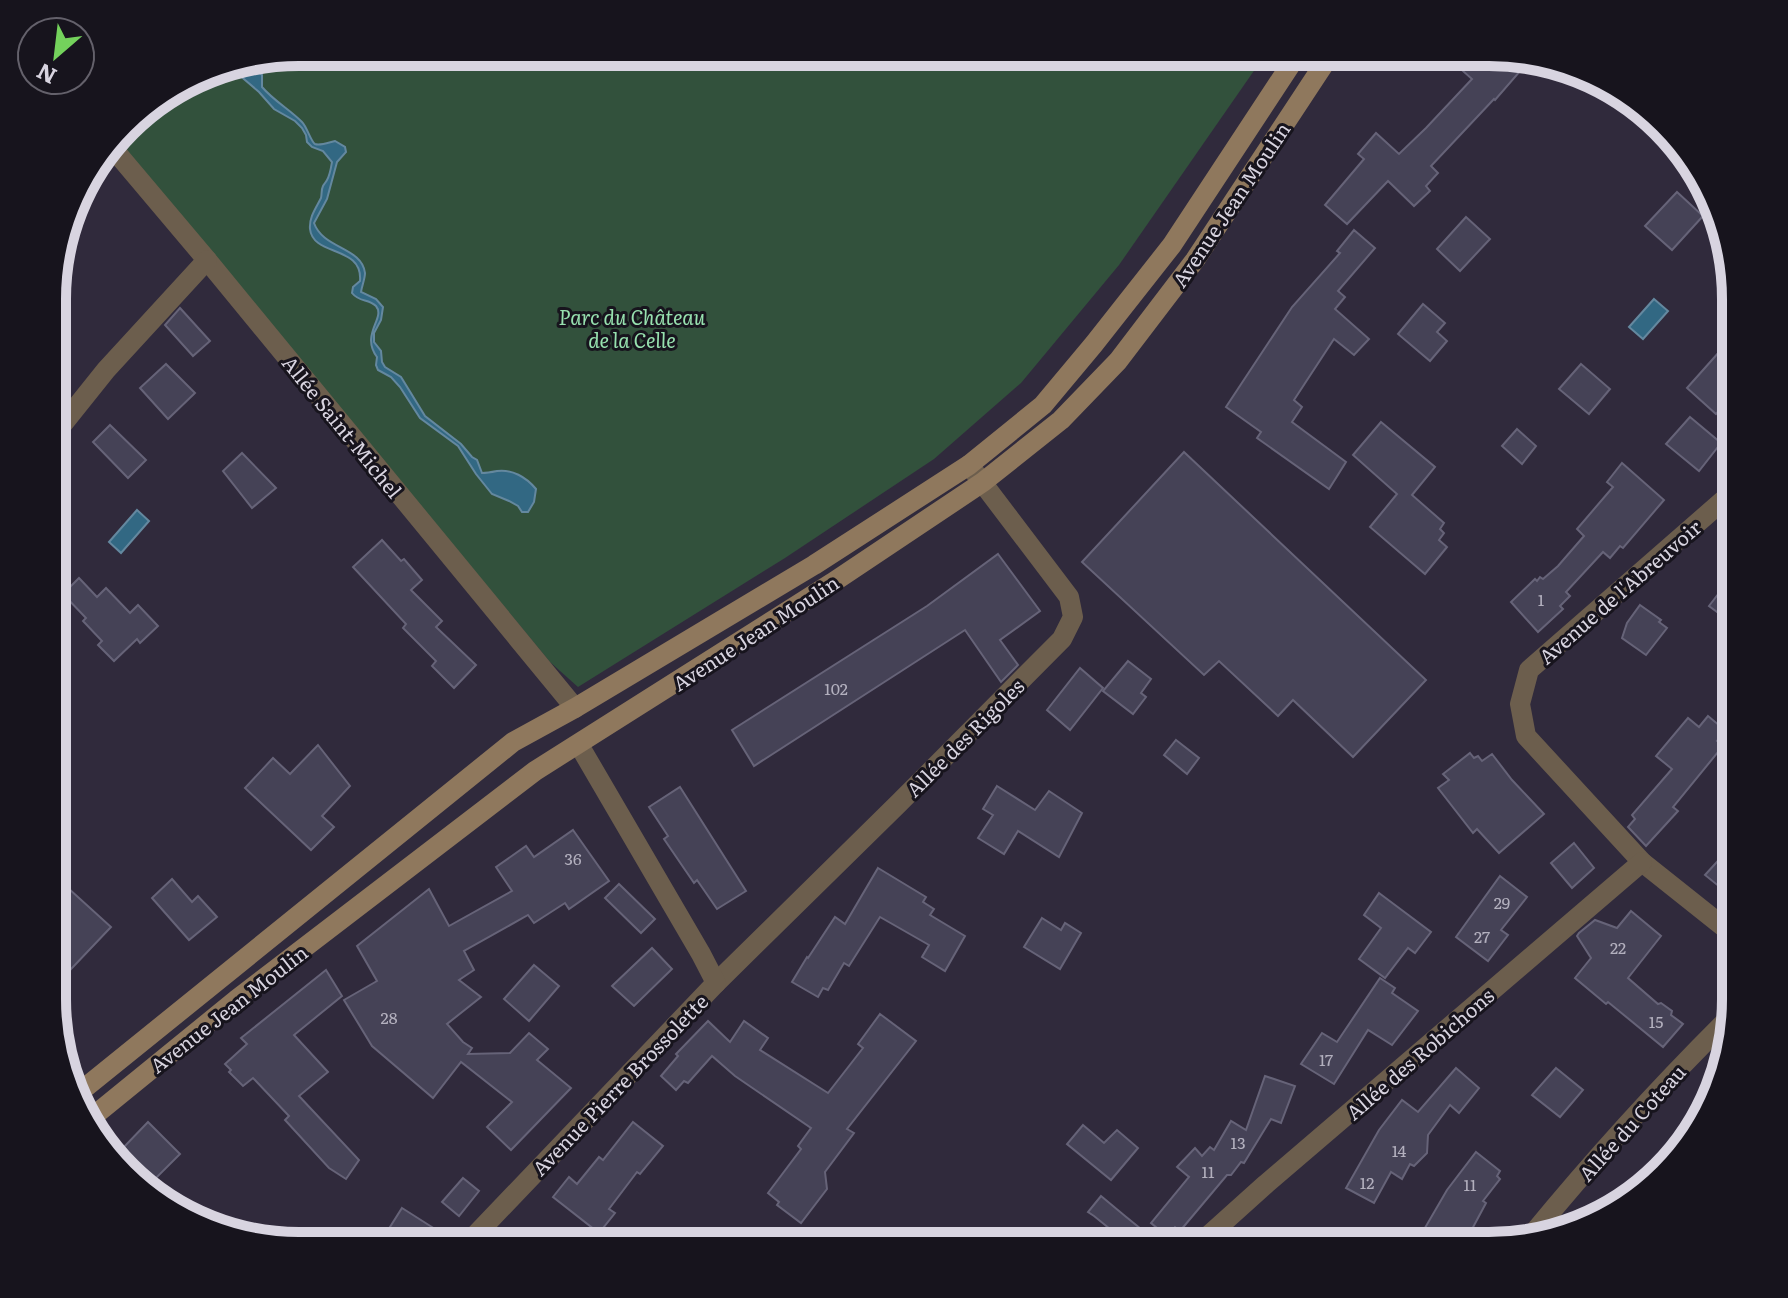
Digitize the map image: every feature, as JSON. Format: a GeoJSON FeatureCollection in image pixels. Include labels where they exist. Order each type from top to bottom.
{"type":"FeatureCollection","features":[{"type":"Feature","properties":{"kind":"main road","name":"Avenue Jean Moulin"},"geometry":{"type":"LineString","coordinates":[[84,1088],[513,742],[814,565],[969,465],[1043,405],[1172,245],[1290,66]]}},
{"type":"Feature","properties":{"kind":"main road","name":"Avenue Jean Moulin"},"geometry":{"type":"LineString","coordinates":[[96,1114],[236,1000],[535,771],[832,583],[983,482],[1061,420],[1118,361],[1195,260],[1323,66]]}},
{"type":"Feature","properties":{"kind":"street","name":"Allée Saint-Michel"},"geometry":{"type":"LineString","coordinates":[[117,154],[575,708]]}},
{"type":"Feature","properties":{"kind":"street"},"geometry":{"type":"LineString","coordinates":[[66,420],[106,370],[207,260]]}},
{"type":"Feature","properties":{"kind":"street","name":"Allée des Rigoles"},"geometry":{"type":"LineString","coordinates":[[716,983],[1062,639],[1068,628],[1073,617],[1069,597],[969,465]]}},
{"type":"Feature","properties":{"kind":"street","name":"Avenue de l'Abreuvoir"},"geometry":{"type":"LineString","coordinates":[[1642,862],[1526,736],[1520,704],[1529,670],[1722,501]]}},
{"type":"Feature","properties":{"kind":"street","name":"Avenue Pierre Brossolette"},"geometry":{"type":"LineString","coordinates":[[478,1232],[716,983],[579,745]]}},
{"type":"Feature","properties":{"kind":"street"},"geometry":{"type":"LineString","coordinates":[[1642,862],[1722,926]]}},
{"type":"Feature","properties":{"kind":"street","name":"Allée des Robichons"},"geometry":{"type":"LineString","coordinates":[[1213,1232],[1642,862]]}},
{"type":"Feature","properties":{"kind":"street","name":"Allée du Coteau"},"geometry":{"type":"LineString","coordinates":[[1540,1226],[1681,1066],[1720,1027]]}},
{"type":"Feature","properties":{"kind":"green space","name":"Parc du Château de la Celle"},"geometry":{"type":"Polygon","coordinates":[[[299,66],[1257,66],[1119,265],[1021,383],[934,459],[785,558],[578,687],[550,662],[123,146],[145,124],[183,97],[224,78],[269,68],[299,66]]]}},
{"type":"Feature","properties":{"kind":"water"},"geometry":{"type":"Polygon","coordinates":[[[257,70],[262,75],[262,87],[302,122],[313,143],[320,145],[335,141],[345,147],[346,152],[337,162],[327,199],[314,223],[325,238],[362,264],[365,273],[361,292],[376,299],[383,307],[374,333],[382,362],[401,377],[425,416],[477,460],[482,473],[508,471],[536,489],[528,512],[522,512],[518,506],[492,494],[458,446],[420,418],[400,387],[391,377],[378,370],[371,341],[378,311],[376,306],[352,293],[353,287],[360,281],[359,270],[346,256],[320,244],[313,238],[310,229],[332,162],[323,151],[307,142],[302,128],[295,121],[274,109],[238,74],[257,70]]]}},
{"type":"Feature","properties":{"kind":"water"},"geometry":{"type":"Polygon","coordinates":[[[1654,299],[1668,311],[1643,339],[1629,327],[1654,299]]]}},
{"type":"Feature","properties":{"kind":"water"},"geometry":{"type":"Polygon","coordinates":[[[137,510],[149,521],[121,553],[109,542],[137,510]]]}},
{"type":"Feature","properties":{"kind":"building"},"geometry":{"type":"Polygon","coordinates":[[[1457,66],[1522,68],[1431,166],[1438,173],[1426,186],[1430,191],[1414,206],[1388,181],[1347,224],[1325,205],[1364,159],[1358,154],[1376,133],[1399,154],[1472,79],[1457,66]]]}},
{"type":"Feature","properties":{"kind":"building"},"geometry":{"type":"Polygon","coordinates":[[[1677,192],[1703,216],[1672,250],[1645,226],[1677,192]]]}},
{"type":"Feature","properties":{"kind":"building"},"geometry":{"type":"Polygon","coordinates":[[[1466,217],[1490,239],[1460,271],[1437,249],[1466,217]]]}},
{"type":"Feature","properties":{"kind":"building"},"geometry":{"type":"Polygon","coordinates":[[[1354,230],[1375,248],[1338,291],[1345,297],[1335,309],[1369,339],[1354,355],[1334,339],[1294,400],[1302,407],[1292,422],[1346,462],[1329,489],[1257,438],[1261,432],[1226,407],[1292,307],[1340,253],[1337,251],[1354,230]]]}},
{"type":"Feature","properties":{"kind":"building"},"geometry":{"type":"Polygon","coordinates":[[[1423,304],[1445,323],[1437,332],[1447,341],[1430,361],[1398,334],[1423,304]]]}},
{"type":"Feature","properties":{"kind":"building"},"geometry":{"type":"Polygon","coordinates":[[[180,308],[210,341],[193,356],[165,325],[180,308]]]}},
{"type":"Feature","properties":{"kind":"building"},"geometry":{"type":"Polygon","coordinates":[[[1720,351],[1722,353],[1722,407],[1716,414],[1687,388],[1720,351]]]}},
{"type":"Feature","properties":{"kind":"building"},"geometry":{"type":"Polygon","coordinates":[[[166,364],[195,393],[168,419],[140,388],[166,364]]]}},
{"type":"Feature","properties":{"kind":"building"},"geometry":{"type":"Polygon","coordinates":[[[1581,364],[1610,389],[1589,414],[1559,389],[1581,364]]]}},
{"type":"Feature","properties":{"kind":"building"},"geometry":{"type":"Polygon","coordinates":[[[1690,417],[1721,443],[1699,471],[1666,444],[1690,417]]]}},
{"type":"Feature","properties":{"kind":"building"},"geometry":{"type":"Polygon","coordinates":[[[1381,422],[1435,467],[1412,495],[1444,523],[1440,529],[1444,533],[1439,540],[1447,547],[1425,574],[1370,527],[1397,494],[1353,455],[1381,422]]]}},
{"type":"Feature","properties":{"kind":"building"},"geometry":{"type":"Polygon","coordinates":[[[110,425],[146,460],[128,478],[93,442],[110,425]]]}},
{"type":"Feature","properties":{"kind":"building"},"geometry":{"type":"Polygon","coordinates":[[[1517,429],[1536,446],[1522,464],[1502,446],[1517,429]]]}},
{"type":"Feature","properties":{"kind":"building"},"geometry":{"type":"Polygon","coordinates":[[[1184,452],[1426,680],[1353,757],[1293,700],[1278,716],[1219,661],[1204,675],[1082,562],[1184,452]]]}},
{"type":"Feature","properties":{"kind":"building"},"geometry":{"type":"Polygon","coordinates":[[[242,453],[276,488],[252,508],[223,471],[242,453]]]}},
{"type":"Feature","properties":{"kind":"building"},"geometry":{"type":"Polygon","coordinates":[[[1622,463],[1664,500],[1623,548],[1620,546],[1610,558],[1603,552],[1566,592],[1570,596],[1560,606],[1563,609],[1538,632],[1511,602],[1535,579],[1543,579],[1558,566],[1584,536],[1577,529],[1613,487],[1607,482],[1622,463]]]}},
{"type":"Feature","properties":{"kind":"building"},"geometry":{"type":"Polygon","coordinates":[[[382,540],[422,580],[411,590],[442,621],[436,627],[476,665],[454,688],[432,666],[436,661],[403,628],[406,624],[353,567],[382,540]]]}},
{"type":"Feature","properties":{"kind":"building"},"geometry":{"type":"Polygon","coordinates":[[[998,554],[1040,611],[1000,640],[1018,665],[1001,682],[965,630],[754,766],[732,730],[927,606],[998,554]]]}},
{"type":"Feature","properties":{"kind":"building"},"geometry":{"type":"Polygon","coordinates":[[[79,578],[97,597],[106,588],[130,613],[138,605],[158,626],[140,643],[137,639],[114,661],[98,645],[102,641],[83,621],[86,618],[66,597],[66,591],[79,578]]]}},
{"type":"Feature","properties":{"kind":"building"},"geometry":{"type":"Polygon","coordinates":[[[1722,589],[1722,616],[1709,606],[1722,589]]]}},
{"type":"Feature","properties":{"kind":"building"},"geometry":{"type":"Polygon","coordinates":[[[1640,605],[1667,628],[1646,655],[1622,638],[1627,623],[1640,605]]]}},
{"type":"Feature","properties":{"kind":"building"},"geometry":{"type":"Polygon","coordinates":[[[1128,661],[1151,679],[1141,693],[1146,697],[1133,714],[1103,691],[1128,661]]]}},
{"type":"Feature","properties":{"kind":"building"},"geometry":{"type":"Polygon","coordinates":[[[1080,668],[1103,688],[1070,730],[1047,710],[1080,668]]]}},
{"type":"Feature","properties":{"kind":"building"},"geometry":{"type":"Polygon","coordinates":[[[1708,716],[1722,728],[1722,735],[1717,741],[1722,747],[1673,807],[1678,811],[1646,846],[1628,827],[1635,819],[1632,815],[1672,769],[1656,756],[1688,718],[1699,727],[1708,716]]]}},
{"type":"Feature","properties":{"kind":"building"},"geometry":{"type":"Polygon","coordinates":[[[1176,740],[1199,758],[1187,774],[1164,755],[1176,740]]]}},
{"type":"Feature","properties":{"kind":"building"},"geometry":{"type":"Polygon","coordinates":[[[318,745],[350,786],[322,816],[334,827],[311,850],[245,788],[273,758],[290,774],[318,745]]]}},
{"type":"Feature","properties":{"kind":"building"},"geometry":{"type":"Polygon","coordinates":[[[1470,753],[1482,761],[1492,754],[1544,814],[1499,853],[1477,829],[1473,833],[1438,788],[1449,780],[1443,774],[1470,753]]]}},
{"type":"Feature","properties":{"kind":"building"},"geometry":{"type":"Polygon","coordinates":[[[997,786],[1035,810],[1049,791],[1082,813],[1059,857],[1018,831],[1004,854],[978,838],[993,815],[983,809],[997,786]]]}},
{"type":"Feature","properties":{"kind":"building"},"geometry":{"type":"Polygon","coordinates":[[[680,787],[746,891],[717,909],[697,880],[694,883],[664,839],[668,836],[649,807],[680,787]]]}},
{"type":"Feature","properties":{"kind":"building"},"geometry":{"type":"Polygon","coordinates":[[[573,830],[609,881],[569,909],[565,903],[534,923],[528,915],[464,951],[474,970],[459,980],[481,997],[447,1024],[472,1048],[468,1054],[510,1053],[529,1033],[548,1049],[537,1060],[571,1088],[511,1150],[487,1127],[512,1102],[461,1062],[433,1098],[372,1046],[344,1000],[377,981],[357,946],[429,889],[449,926],[512,891],[496,867],[526,846],[534,857],[573,830]]]}},
{"type":"Feature","properties":{"kind":"building"},"geometry":{"type":"Polygon","coordinates":[[[1574,843],[1594,868],[1572,888],[1551,863],[1574,843]]]}},
{"type":"Feature","properties":{"kind":"building"},"geometry":{"type":"Polygon","coordinates":[[[1722,856],[1722,889],[1705,875],[1722,856]]]}},
{"type":"Feature","properties":{"kind":"building"},"geometry":{"type":"Polygon","coordinates":[[[878,868],[926,897],[923,902],[934,909],[930,915],[965,936],[945,971],[922,957],[929,945],[880,917],[849,966],[844,963],[828,990],[823,988],[818,997],[792,982],[835,917],[845,924],[878,868]]]}},
{"type":"Feature","properties":{"kind":"building"},"geometry":{"type":"Polygon","coordinates":[[[1500,876],[1527,897],[1501,930],[1508,935],[1488,961],[1456,937],[1500,876]]]}},
{"type":"Feature","properties":{"kind":"building"},"geometry":{"type":"Polygon","coordinates":[[[172,879],[192,902],[198,896],[217,917],[189,940],[152,898],[172,879]]]}},
{"type":"Feature","properties":{"kind":"building"},"geometry":{"type":"Polygon","coordinates":[[[619,884],[655,919],[641,933],[605,898],[619,884]]]}},
{"type":"Feature","properties":{"kind":"building"},"geometry":{"type":"Polygon","coordinates":[[[68,888],[111,927],[66,974],[68,888]]]}},
{"type":"Feature","properties":{"kind":"building"},"geometry":{"type":"Polygon","coordinates":[[[1379,893],[1431,932],[1415,953],[1408,948],[1385,978],[1359,959],[1381,928],[1364,915],[1379,893]]]}},
{"type":"Feature","properties":{"kind":"building"},"geometry":{"type":"Polygon","coordinates":[[[1631,911],[1661,936],[1628,978],[1658,1004],[1672,1011],[1671,1015],[1683,1024],[1663,1047],[1575,978],[1591,958],[1577,936],[1579,933],[1595,920],[1617,928],[1631,911]]]}},
{"type":"Feature","properties":{"kind":"building"},"geometry":{"type":"Polygon","coordinates":[[[1042,918],[1061,930],[1065,923],[1081,933],[1060,969],[1024,947],[1042,918]]]}},
{"type":"Feature","properties":{"kind":"building"},"geometry":{"type":"Polygon","coordinates":[[[652,948],[672,969],[634,1006],[612,986],[652,948]]]}},
{"type":"Feature","properties":{"kind":"building"},"geometry":{"type":"Polygon","coordinates":[[[534,965],[559,986],[529,1021],[504,999],[534,965]]]}},
{"type":"Feature","properties":{"kind":"building"},"geometry":{"type":"Polygon","coordinates":[[[326,970],[342,996],[294,1035],[328,1072],[299,1096],[359,1160],[346,1179],[329,1168],[285,1120],[289,1116],[253,1078],[243,1086],[225,1064],[247,1044],[241,1038],[326,970]]]}},
{"type":"Feature","properties":{"kind":"building"},"geometry":{"type":"Polygon","coordinates":[[[1380,978],[1395,988],[1392,993],[1418,1011],[1392,1045],[1368,1030],[1334,1084],[1301,1064],[1322,1033],[1337,1042],[1380,978]]]}},
{"type":"Feature","properties":{"kind":"building"},"geometry":{"type":"Polygon","coordinates":[[[880,1014],[916,1041],[847,1129],[854,1133],[825,1172],[827,1189],[801,1223],[777,1205],[779,1202],[768,1193],[801,1149],[798,1146],[811,1128],[735,1076],[712,1056],[688,1083],[684,1081],[676,1090],[661,1076],[678,1056],[676,1054],[708,1021],[730,1042],[744,1021],[768,1038],[760,1050],[828,1093],[863,1048],[858,1044],[880,1014]]]}},
{"type":"Feature","properties":{"kind":"building"},"geometry":{"type":"Polygon","coordinates":[[[1456,1068],[1479,1088],[1459,1113],[1450,1105],[1428,1135],[1427,1153],[1414,1166],[1410,1164],[1402,1179],[1391,1172],[1374,1203],[1346,1188],[1379,1130],[1402,1100],[1418,1112],[1456,1068]]]}},
{"type":"Feature","properties":{"kind":"building"},"geometry":{"type":"Polygon","coordinates":[[[1556,1068],[1583,1090],[1560,1117],[1532,1095],[1556,1068]]]}},
{"type":"Feature","properties":{"kind":"building"},"geometry":{"type":"Polygon","coordinates":[[[1265,1076],[1295,1086],[1281,1123],[1271,1119],[1244,1163],[1241,1162],[1231,1175],[1227,1175],[1180,1231],[1175,1227],[1171,1232],[1162,1232],[1151,1223],[1189,1177],[1177,1167],[1195,1148],[1202,1156],[1210,1147],[1214,1150],[1231,1121],[1246,1130],[1265,1076]]]}},
{"type":"Feature","properties":{"kind":"building"},"geometry":{"type":"Polygon","coordinates":[[[148,1122],[180,1154],[155,1179],[134,1164],[121,1150],[148,1122]]]}},
{"type":"Feature","properties":{"kind":"building"},"geometry":{"type":"Polygon","coordinates":[[[633,1122],[663,1146],[640,1174],[637,1172],[609,1209],[615,1213],[598,1232],[553,1197],[569,1177],[577,1184],[599,1157],[603,1160],[633,1122]]]}},
{"type":"Feature","properties":{"kind":"building"},"geometry":{"type":"Polygon","coordinates":[[[1083,1125],[1104,1143],[1117,1130],[1138,1148],[1111,1180],[1067,1144],[1083,1125]]]}},
{"type":"Feature","properties":{"kind":"building"},"geometry":{"type":"Polygon","coordinates":[[[1476,1152],[1500,1171],[1497,1176],[1500,1179],[1483,1201],[1486,1203],[1470,1232],[1423,1232],[1447,1190],[1476,1152]]]}},
{"type":"Feature","properties":{"kind":"building"},"geometry":{"type":"Polygon","coordinates":[[[463,1178],[479,1191],[459,1216],[442,1202],[463,1178]]]}},
{"type":"Feature","properties":{"kind":"building"},"geometry":{"type":"Polygon","coordinates":[[[1101,1196],[1145,1232],[1113,1232],[1088,1212],[1101,1196]]]}},
{"type":"Feature","properties":{"kind":"building"},"geometry":{"type":"Polygon","coordinates":[[[402,1208],[435,1229],[433,1232],[387,1232],[402,1208]]]}}]}
